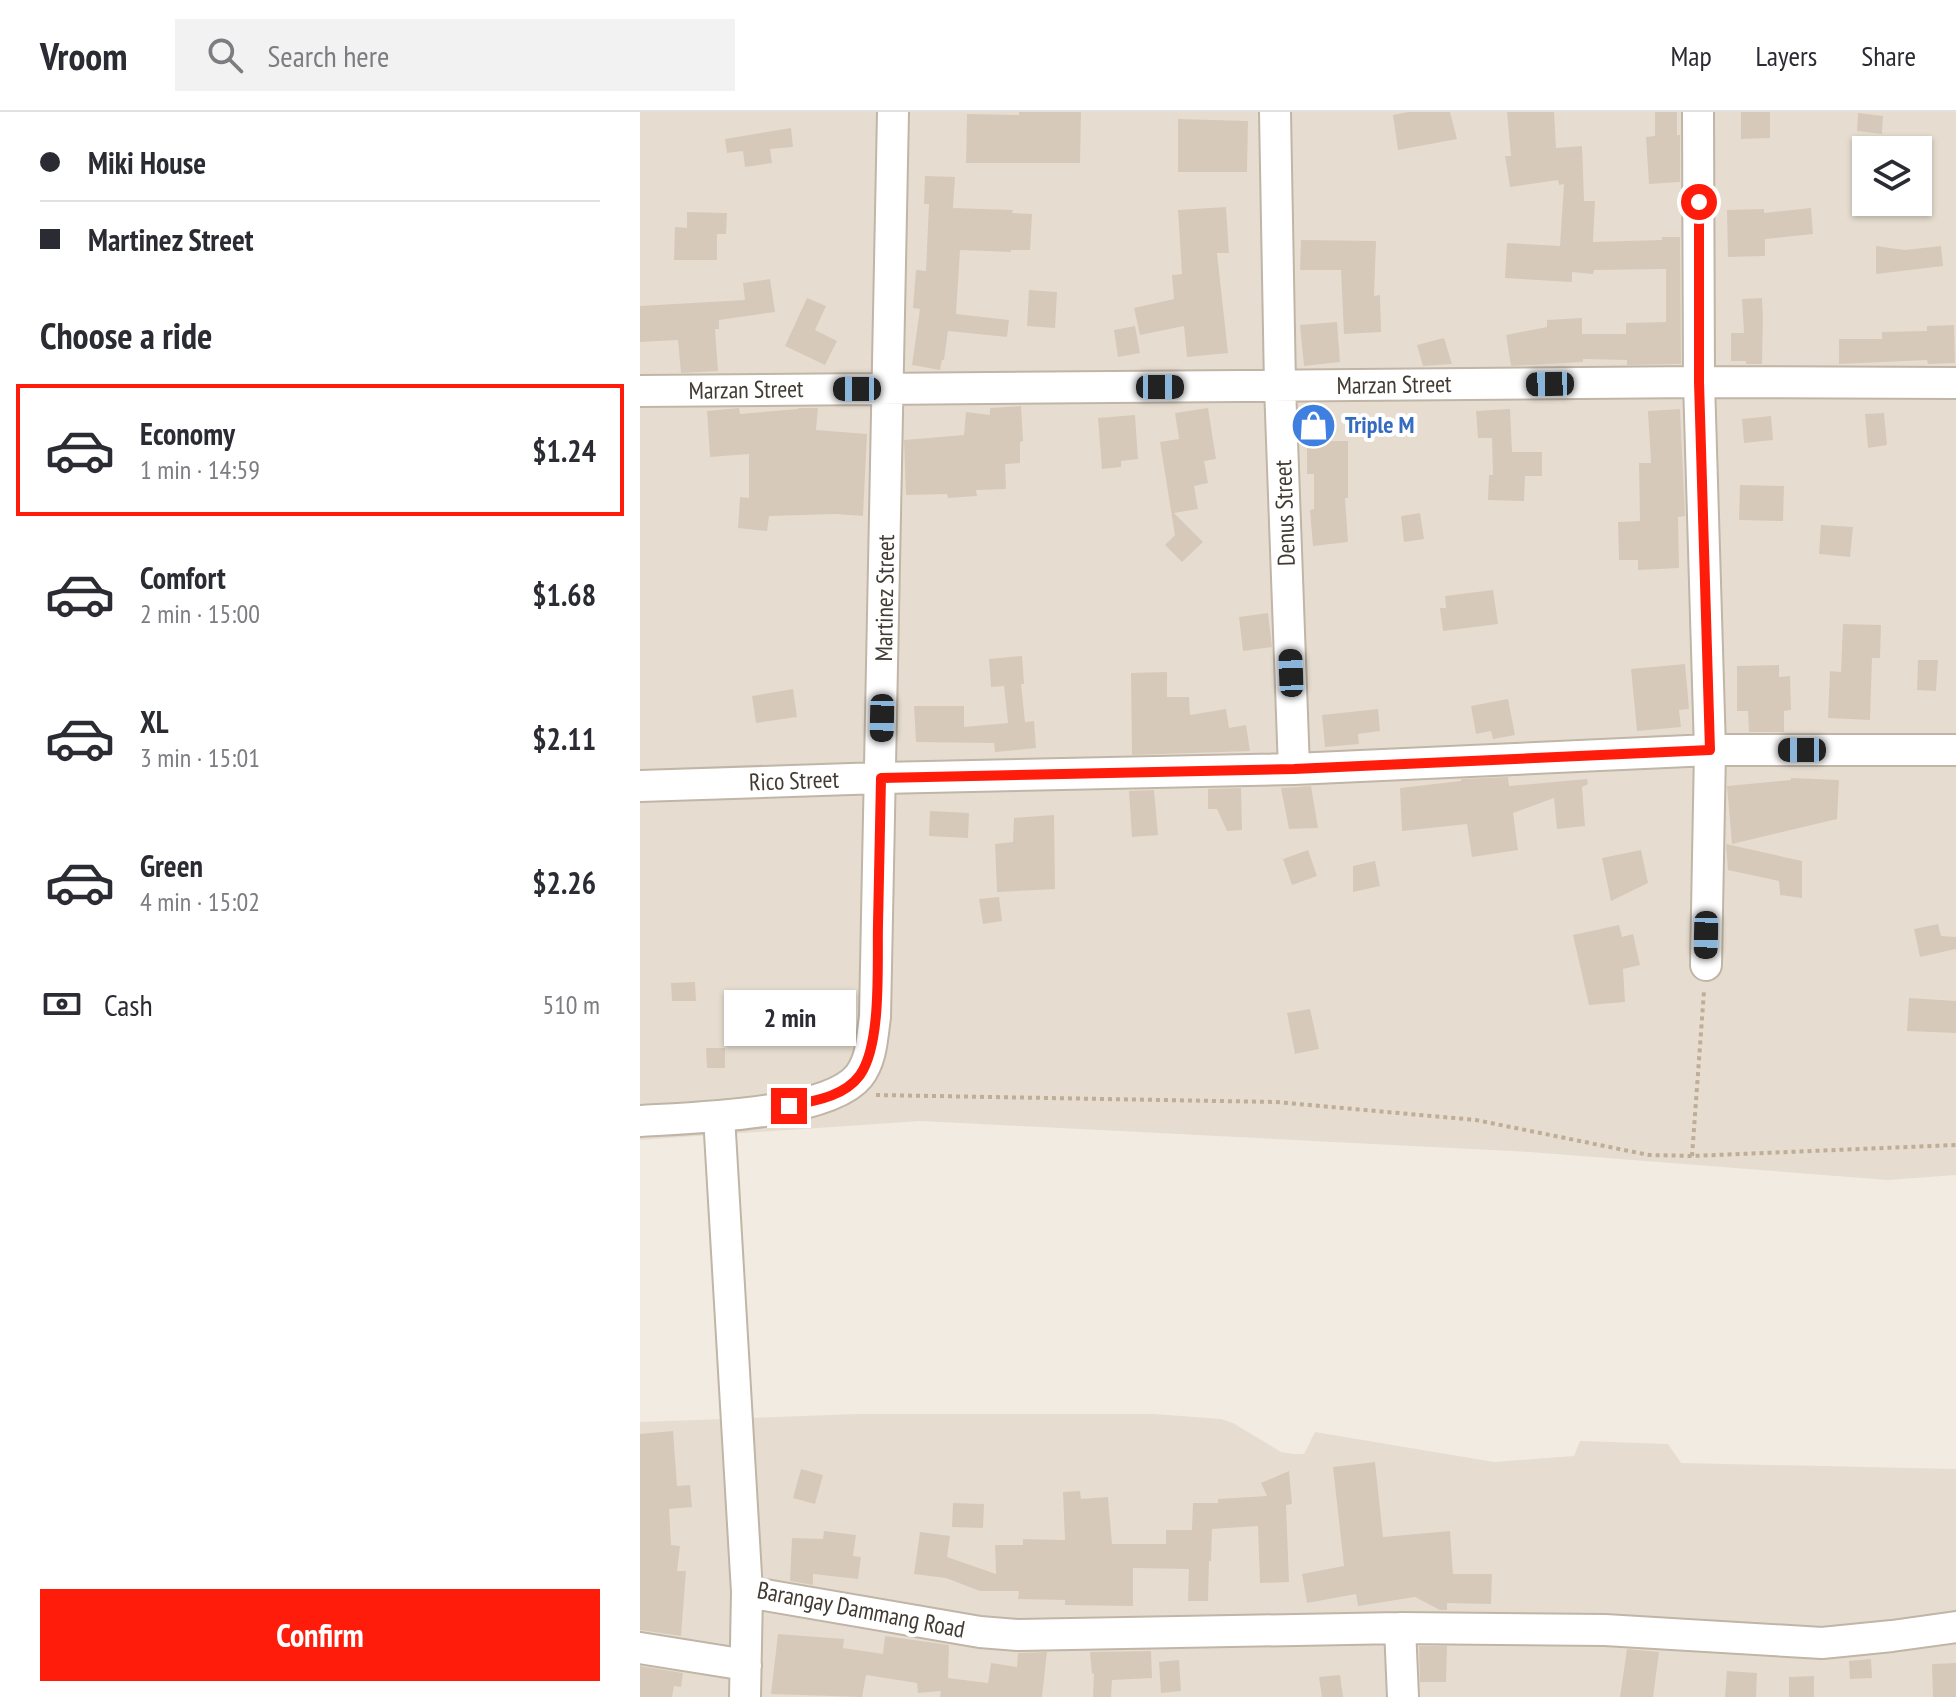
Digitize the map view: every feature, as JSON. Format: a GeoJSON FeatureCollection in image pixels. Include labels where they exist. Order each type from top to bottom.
{"type":"FeatureCollection","features":[{"type":"Feature","properties":{"kind":"street","name":"Martinez Street"},"geometry":{"type":"LineString","coordinates":[[640,1121],[719,1116],[808,1102],[848,1087],[869,1058],[875,1017],[893,112]]}},
{"type":"Feature","properties":{"kind":"street","name":"Denus Street"},"geometry":{"type":"LineString","coordinates":[[1275,112],[1280,386],[1294,769]]}},
{"type":"Feature","properties":{"kind":"street"},"geometry":{"type":"LineString","coordinates":[[1698,112],[1699,382],[1710,750],[1706,965]]}},
{"type":"Feature","properties":{"kind":"street","name":"Marzan Street"},"geometry":{"type":"LineString","coordinates":[[640,391],[1699,382],[1956,383]]}},
{"type":"Feature","properties":{"kind":"street","name":"Rico Street"},"geometry":{"type":"LineString","coordinates":[[640,786],[1294,769],[1710,750],[1956,750]]}},
{"type":"Feature","properties":{"kind":"street","name":"Barangay Dammang Road"},"geometry":{"type":"LineString","coordinates":[[719,1116],[747,1592],[980,1632],[1018,1635],[1400,1628],[1605,1630],[1822,1643],[1956,1627]]}},
{"type":"Feature","properties":{"kind":"street"},"geometry":{"type":"LineString","coordinates":[[745,1697],[747,1592]]}},
{"type":"Feature","properties":{"kind":"street"},"geometry":{"type":"LineString","coordinates":[[1400,1628],[1403,1697]]}},
{"type":"Feature","properties":{"kind":"street"},"geometry":{"type":"LineString","coordinates":[[640,1648],[746,1665]]}},
{"type":"Feature","properties":{"kind":"path"},"geometry":{"type":"LineString","coordinates":[[1692,1156],[1706,965]]}},
{"type":"Feature","properties":{"kind":"path"},"geometry":{"type":"LineString","coordinates":[[833,1095],[1276,1102],[1476,1120],[1649,1155],[1956,1145]]}},
{"type":"Feature","properties":{"kind":"shaded area"},"geometry":{"type":"Polygon","coordinates":[[[640,112],[1956,112],[1956,1175],[1888,1180],[1530,1152],[921,1121],[640,1140],[640,112]]]}},
{"type":"Feature","properties":{"kind":"shaded area"},"geometry":{"type":"Polygon","coordinates":[[[857,1414],[1154,1414],[1221,1419],[1281,1452],[1293,1454],[1304,1454],[1315,1432],[1494,1462],[1574,1456],[1580,1441],[1668,1444],[1681,1463],[1956,1469],[1956,1697],[640,1697],[640,1422],[857,1414]]]}},
{"type":"Feature","properties":{"kind":"building"},"geometry":{"type":"Polygon","coordinates":[[[1019,112],[1081,112],[1080,163],[966,163],[967,114],[1019,115],[1019,112]]]}},
{"type":"Feature","properties":{"kind":"building"},"geometry":{"type":"Polygon","coordinates":[[[1450,112],[1457,139],[1398,150],[1393,115],[1450,112]]]}},
{"type":"Feature","properties":{"kind":"building"},"geometry":{"type":"Polygon","coordinates":[[[1507,112],[1554,112],[1556,148],[1582,146],[1584,201],[1595,201],[1593,242],[1680,237],[1681,364],[1627,365],[1627,360],[1583,359],[1583,362],[1511,366],[1506,335],[1547,327],[1547,320],[1582,318],[1582,334],[1626,334],[1626,323],[1666,322],[1666,269],[1594,270],[1593,274],[1572,272],[1572,282],[1505,278],[1507,243],[1560,246],[1564,184],[1559,185],[1558,180],[1510,187],[1505,156],[1511,156],[1507,112]]]}},
{"type":"Feature","properties":{"kind":"building"},"geometry":{"type":"Polygon","coordinates":[[[1655,112],[1677,112],[1680,182],[1649,184],[1646,137],[1655,136],[1655,112]]]}},
{"type":"Feature","properties":{"kind":"building"},"geometry":{"type":"Polygon","coordinates":[[[1741,112],[1770,112],[1770,138],[1741,139],[1741,112]]]}},
{"type":"Feature","properties":{"kind":"building"},"geometry":{"type":"Polygon","coordinates":[[[1858,113],[1883,116],[1882,134],[1857,131],[1858,113]]]}},
{"type":"Feature","properties":{"kind":"building"},"geometry":{"type":"Polygon","coordinates":[[[1178,119],[1248,121],[1247,172],[1178,172],[1178,119]]]}},
{"type":"Feature","properties":{"kind":"building"},"geometry":{"type":"Polygon","coordinates":[[[791,128],[793,147],[770,149],[772,163],[745,167],[743,151],[727,153],[725,139],[791,128]]]}},
{"type":"Feature","properties":{"kind":"building"},"geometry":{"type":"Polygon","coordinates":[[[925,176],[955,177],[953,208],[1013,210],[1012,213],[1032,214],[1030,250],[960,250],[956,314],[1009,320],[1007,337],[948,331],[940,370],[912,365],[920,309],[913,308],[916,270],[926,271],[929,204],[924,204],[925,176]]]}},
{"type":"Feature","properties":{"kind":"building"},"geometry":{"type":"Polygon","coordinates":[[[1226,207],[1229,253],[1217,253],[1228,353],[1187,357],[1184,326],[1140,335],[1134,308],[1174,299],[1172,275],[1182,274],[1178,210],[1226,207]]]}},
{"type":"Feature","properties":{"kind":"building"},"geometry":{"type":"Polygon","coordinates":[[[1811,208],[1813,234],[1765,239],[1765,256],[1728,257],[1727,210],[1764,209],[1764,213],[1811,208]]]}},
{"type":"Feature","properties":{"kind":"building"},"geometry":{"type":"Polygon","coordinates":[[[687,212],[727,213],[726,234],[717,234],[717,260],[674,260],[675,227],[687,228],[687,212]]]}},
{"type":"Feature","properties":{"kind":"building"},"geometry":{"type":"Polygon","coordinates":[[[1301,240],[1376,241],[1374,296],[1380,295],[1381,332],[1344,334],[1341,270],[1300,270],[1301,240]]]}},
{"type":"Feature","properties":{"kind":"building"},"geometry":{"type":"Polygon","coordinates":[[[1876,246],[1905,250],[1941,246],[1943,266],[1876,274],[1876,246]]]}},
{"type":"Feature","properties":{"kind":"building"},"geometry":{"type":"Polygon","coordinates":[[[770,279],[775,312],[719,320],[719,329],[715,329],[718,371],[681,373],[678,340],[640,342],[640,306],[745,300],[743,283],[770,279]]]}},
{"type":"Feature","properties":{"kind":"building"},"geometry":{"type":"Polygon","coordinates":[[[1029,290],[1057,292],[1055,328],[1027,326],[1029,290]]]}},
{"type":"Feature","properties":{"kind":"building"},"geometry":{"type":"Polygon","coordinates":[[[807,298],[826,306],[815,330],[837,341],[825,365],[785,346],[807,298]]]}},
{"type":"Feature","properties":{"kind":"building"},"geometry":{"type":"Polygon","coordinates":[[[1762,298],[1762,364],[1731,361],[1731,333],[1744,333],[1742,299],[1762,298]]]}},
{"type":"Feature","properties":{"kind":"building"},"geometry":{"type":"Polygon","coordinates":[[[1337,322],[1340,362],[1304,366],[1300,325],[1337,322]]]}},
{"type":"Feature","properties":{"kind":"building"},"geometry":{"type":"Polygon","coordinates":[[[1954,325],[1955,363],[1928,364],[1927,360],[1839,364],[1839,339],[1882,339],[1882,332],[1927,331],[1927,326],[1954,325]]]}},
{"type":"Feature","properties":{"kind":"building"},"geometry":{"type":"Polygon","coordinates":[[[1135,326],[1140,353],[1118,357],[1114,330],[1135,326]]]}},
{"type":"Feature","properties":{"kind":"building"},"geometry":{"type":"Polygon","coordinates":[[[1444,338],[1452,364],[1423,366],[1417,345],[1444,338]]]}},
{"type":"Feature","properties":{"kind":"building"},"geometry":{"type":"Polygon","coordinates":[[[1021,406],[1023,441],[1020,442],[1020,463],[1005,464],[1006,489],[976,490],[977,496],[948,498],[947,494],[906,495],[904,440],[964,435],[966,412],[990,415],[990,408],[1021,406]]]}},
{"type":"Feature","properties":{"kind":"building"},"geometry":{"type":"Polygon","coordinates":[[[739,408],[740,414],[818,408],[816,430],[867,434],[863,516],[769,516],[767,531],[738,528],[740,497],[749,498],[749,454],[710,457],[707,411],[739,408]]]}},
{"type":"Feature","properties":{"kind":"building"},"geometry":{"type":"Polygon","coordinates":[[[1208,408],[1216,459],[1204,461],[1208,483],[1194,486],[1198,509],[1174,513],[1203,542],[1182,562],[1165,545],[1175,535],[1160,442],[1179,439],[1175,413],[1208,408]]]}},
{"type":"Feature","properties":{"kind":"building"},"geometry":{"type":"Polygon","coordinates":[[[1510,409],[1512,452],[1542,452],[1542,476],[1525,476],[1524,501],[1488,500],[1489,475],[1493,475],[1492,438],[1478,438],[1476,411],[1510,409]]]}},
{"type":"Feature","properties":{"kind":"building"},"geometry":{"type":"Polygon","coordinates":[[[1680,409],[1685,516],[1678,517],[1679,568],[1638,570],[1638,560],[1619,560],[1618,522],[1640,521],[1639,463],[1651,463],[1648,411],[1680,409]]]}},
{"type":"Feature","properties":{"kind":"building"},"geometry":{"type":"Polygon","coordinates":[[[1884,413],[1887,445],[1868,448],[1865,414],[1884,413]]]}},
{"type":"Feature","properties":{"kind":"building"},"geometry":{"type":"Polygon","coordinates":[[[1135,415],[1138,459],[1121,461],[1121,467],[1102,469],[1098,418],[1135,415]]]}},
{"type":"Feature","properties":{"kind":"building"},"geometry":{"type":"Polygon","coordinates":[[[1771,416],[1773,440],[1744,443],[1742,419],[1771,416]]]}},
{"type":"Feature","properties":{"kind":"building"},"geometry":{"type":"Polygon","coordinates":[[[1307,436],[1328,437],[1328,441],[1348,441],[1348,498],[1345,498],[1348,542],[1313,546],[1310,510],[1314,509],[1314,474],[1307,474],[1307,436]]]}},
{"type":"Feature","properties":{"kind":"building"},"geometry":{"type":"Polygon","coordinates":[[[1740,485],[1784,486],[1783,521],[1739,520],[1740,485]]]}},
{"type":"Feature","properties":{"kind":"building"},"geometry":{"type":"Polygon","coordinates":[[[1420,513],[1424,539],[1404,542],[1401,516],[1420,513]]]}},
{"type":"Feature","properties":{"kind":"building"},"geometry":{"type":"Polygon","coordinates":[[[1821,525],[1853,527],[1850,557],[1819,554],[1821,525]]]}},
{"type":"Feature","properties":{"kind":"building"},"geometry":{"type":"Polygon","coordinates":[[[1493,590],[1498,624],[1443,631],[1440,608],[1446,608],[1445,596],[1493,590]]]}},
{"type":"Feature","properties":{"kind":"building"},"geometry":{"type":"Polygon","coordinates":[[[1268,613],[1272,647],[1243,651],[1239,617],[1268,613]]]}},
{"type":"Feature","properties":{"kind":"building"},"geometry":{"type":"Polygon","coordinates":[[[1843,624],[1881,625],[1880,658],[1872,658],[1870,720],[1828,718],[1830,671],[1841,672],[1843,624]]]}},
{"type":"Feature","properties":{"kind":"building"},"geometry":{"type":"Polygon","coordinates":[[[1022,656],[1025,722],[1034,721],[1036,748],[995,752],[994,743],[916,742],[914,706],[964,706],[964,727],[1008,723],[1004,686],[991,687],[989,659],[1022,656]]]}},
{"type":"Feature","properties":{"kind":"building"},"geometry":{"type":"Polygon","coordinates":[[[1918,660],[1938,660],[1936,691],[1917,690],[1918,660]]]}},
{"type":"Feature","properties":{"kind":"building"},"geometry":{"type":"Polygon","coordinates":[[[1685,664],[1689,709],[1679,710],[1681,727],[1637,731],[1631,669],[1685,664]]]}},
{"type":"Feature","properties":{"kind":"building"},"geometry":{"type":"Polygon","coordinates":[[[1779,665],[1779,677],[1790,676],[1791,710],[1784,711],[1784,732],[1749,732],[1748,711],[1737,711],[1737,666],[1779,665]]]}},
{"type":"Feature","properties":{"kind":"building"},"geometry":{"type":"Polygon","coordinates":[[[1167,672],[1167,697],[1189,697],[1190,715],[1226,709],[1229,728],[1246,725],[1250,751],[1132,755],[1131,673],[1167,672]]]}},
{"type":"Feature","properties":{"kind":"building"},"geometry":{"type":"Polygon","coordinates":[[[793,689],[797,717],[756,723],[752,696],[793,689]]]}},
{"type":"Feature","properties":{"kind":"building"},"geometry":{"type":"Polygon","coordinates":[[[1508,699],[1515,735],[1493,739],[1491,731],[1476,734],[1471,706],[1508,699]]]}},
{"type":"Feature","properties":{"kind":"building"},"geometry":{"type":"Polygon","coordinates":[[[1378,709],[1380,731],[1358,734],[1359,744],[1325,747],[1322,715],[1378,709]]]}},
{"type":"Feature","properties":{"kind":"building"},"geometry":{"type":"Polygon","coordinates":[[[1508,777],[1509,786],[1587,779],[1588,784],[1582,787],[1585,826],[1557,829],[1554,798],[1513,813],[1518,850],[1472,857],[1467,824],[1402,831],[1400,788],[1461,779],[1508,777]]]}},
{"type":"Feature","properties":{"kind":"building"},"geometry":{"type":"Polygon","coordinates":[[[1791,778],[1839,780],[1837,819],[1732,844],[1727,786],[1791,778]]]}},
{"type":"Feature","properties":{"kind":"building"},"geometry":{"type":"Polygon","coordinates":[[[1311,786],[1318,828],[1289,829],[1281,788],[1311,786]]]}},
{"type":"Feature","properties":{"kind":"building"},"geometry":{"type":"Polygon","coordinates":[[[1241,788],[1242,830],[1227,831],[1217,809],[1208,809],[1208,789],[1241,788]]]}},
{"type":"Feature","properties":{"kind":"building"},"geometry":{"type":"Polygon","coordinates":[[[1154,790],[1158,835],[1132,837],[1129,791],[1154,790]]]}},
{"type":"Feature","properties":{"kind":"building"},"geometry":{"type":"Polygon","coordinates":[[[930,811],[969,813],[968,838],[929,836],[930,811]]]}},
{"type":"Feature","properties":{"kind":"building"},"geometry":{"type":"Polygon","coordinates":[[[1054,815],[1055,889],[997,892],[995,844],[1013,842],[1014,818],[1054,815]]]}},
{"type":"Feature","properties":{"kind":"building"},"geometry":{"type":"Polygon","coordinates":[[[1726,844],[1802,861],[1802,898],[1780,895],[1779,881],[1728,870],[1726,844]]]}},
{"type":"Feature","properties":{"kind":"building"},"geometry":{"type":"Polygon","coordinates":[[[1308,850],[1317,876],[1292,885],[1283,859],[1308,850]]]}},
{"type":"Feature","properties":{"kind":"building"},"geometry":{"type":"Polygon","coordinates":[[[1641,850],[1648,883],[1611,901],[1602,858],[1641,850]]]}},
{"type":"Feature","properties":{"kind":"building"},"geometry":{"type":"Polygon","coordinates":[[[1375,861],[1380,886],[1353,892],[1353,866],[1375,861]]]}},
{"type":"Feature","properties":{"kind":"building"},"geometry":{"type":"Polygon","coordinates":[[[999,897],[1002,921],[983,924],[979,899],[999,897]]]}},
{"type":"Feature","properties":{"kind":"building"},"geometry":{"type":"Polygon","coordinates":[[[1938,924],[1941,936],[1956,937],[1956,949],[1920,957],[1914,929],[1938,924]]]}},
{"type":"Feature","properties":{"kind":"building"},"geometry":{"type":"Polygon","coordinates":[[[1619,925],[1622,937],[1633,934],[1640,965],[1623,969],[1625,1002],[1589,1005],[1573,935],[1619,925]]]}},
{"type":"Feature","properties":{"kind":"building"},"geometry":{"type":"Polygon","coordinates":[[[695,982],[696,1001],[672,1001],[671,983],[695,982]]]}},
{"type":"Feature","properties":{"kind":"building"},"geometry":{"type":"Polygon","coordinates":[[[1909,998],[1956,1001],[1956,1033],[1907,1031],[1909,998]]]}},
{"type":"Feature","properties":{"kind":"building"},"geometry":{"type":"Polygon","coordinates":[[[1310,1009],[1319,1049],[1295,1054],[1287,1013],[1310,1009]]]}},
{"type":"Feature","properties":{"kind":"building"},"geometry":{"type":"Polygon","coordinates":[[[706,1048],[725,1048],[725,1068],[707,1068],[706,1048]]]}},
{"type":"Feature","properties":{"kind":"building"},"geometry":{"type":"Polygon","coordinates":[[[673,1431],[677,1486],[690,1485],[692,1507],[669,1509],[671,1545],[680,1546],[677,1571],[686,1571],[681,1636],[640,1630],[640,1434],[673,1431]]]}},
{"type":"Feature","properties":{"kind":"building"},"geometry":{"type":"Polygon","coordinates":[[[1375,1462],[1383,1537],[1450,1531],[1453,1574],[1492,1574],[1491,1604],[1447,1603],[1447,1610],[1440,1610],[1415,1597],[1358,1606],[1356,1594],[1307,1603],[1302,1574],[1344,1566],[1333,1467],[1375,1462]]]}},
{"type":"Feature","properties":{"kind":"building"},"geometry":{"type":"Polygon","coordinates":[[[801,1469],[823,1475],[815,1504],[793,1498],[801,1469]]]}},
{"type":"Feature","properties":{"kind":"building"},"geometry":{"type":"Polygon","coordinates":[[[1289,1471],[1292,1504],[1286,1505],[1289,1582],[1260,1583],[1258,1526],[1212,1529],[1208,1601],[1188,1601],[1189,1569],[1133,1568],[1133,1606],[1065,1605],[1065,1600],[1018,1599],[1019,1591],[980,1591],[946,1578],[914,1574],[920,1532],[950,1536],[947,1557],[996,1574],[995,1545],[1023,1545],[1023,1539],[1065,1540],[1063,1492],[1080,1491],[1081,1499],[1108,1497],[1112,1544],[1166,1544],[1166,1530],[1192,1530],[1193,1503],[1267,1496],[1261,1483],[1289,1471]]]}},
{"type":"Feature","properties":{"kind":"building"},"geometry":{"type":"Polygon","coordinates":[[[953,1503],[984,1504],[983,1528],[952,1527],[953,1503]]]}},
{"type":"Feature","properties":{"kind":"building"},"geometry":{"type":"Polygon","coordinates":[[[824,1531],[856,1535],[853,1556],[861,1557],[858,1579],[813,1574],[813,1585],[790,1581],[792,1538],[823,1539],[824,1531]]]}},
{"type":"Feature","properties":{"kind":"building"},"geometry":{"type":"Polygon","coordinates":[[[778,1634],[844,1639],[843,1648],[883,1654],[885,1636],[949,1645],[948,1678],[988,1683],[991,1663],[1017,1667],[1018,1653],[1047,1652],[1042,1697],[940,1697],[941,1691],[918,1693],[917,1683],[866,1675],[862,1697],[771,1694],[778,1634]]]}},
{"type":"Feature","properties":{"kind":"building"},"geometry":{"type":"Polygon","coordinates":[[[1419,1646],[1447,1646],[1446,1682],[1420,1682],[1419,1646]]]}},
{"type":"Feature","properties":{"kind":"building"},"geometry":{"type":"Polygon","coordinates":[[[1627,1649],[1659,1652],[1653,1697],[1620,1697],[1627,1649]]]}},
{"type":"Feature","properties":{"kind":"building"},"geometry":{"type":"Polygon","coordinates":[[[1151,1651],[1152,1678],[1112,1680],[1111,1697],[1093,1697],[1094,1673],[1090,1652],[1151,1651]]]}},
{"type":"Feature","properties":{"kind":"building"},"geometry":{"type":"Polygon","coordinates":[[[1871,1659],[1872,1678],[1850,1679],[1849,1661],[1871,1659]]]}},
{"type":"Feature","properties":{"kind":"building"},"geometry":{"type":"Polygon","coordinates":[[[1179,1660],[1181,1691],[1161,1693],[1159,1662],[1179,1660]]]}},
{"type":"Feature","properties":{"kind":"building"},"geometry":{"type":"Polygon","coordinates":[[[1956,1663],[1956,1697],[1933,1697],[1932,1664],[1956,1663]]]}},
{"type":"Feature","properties":{"kind":"building"},"geometry":{"type":"Polygon","coordinates":[[[640,1666],[683,1673],[681,1687],[674,1686],[672,1697],[640,1697],[640,1666]]]}},
{"type":"Feature","properties":{"kind":"building"},"geometry":{"type":"Polygon","coordinates":[[[1727,1671],[1757,1673],[1756,1697],[1725,1697],[1727,1671]]]}},
{"type":"Feature","properties":{"kind":"building"},"geometry":{"type":"Polygon","coordinates":[[[1340,1675],[1343,1697],[1322,1697],[1319,1677],[1340,1675]]]}},
{"type":"Feature","properties":{"kind":"building"},"geometry":{"type":"Polygon","coordinates":[[[1814,1676],[1814,1697],[1789,1697],[1789,1677],[1814,1676]]]}},
{"type":"Feature","properties":{"kind":"place","name":"Triple M"},"geometry":{"type":"Point","coordinates":[1314,425]}},
{"type":"Feature","properties":{"kind":"route"},"geometry":{"type":"LineString","coordinates":[[789,1106],[833,1095],[848,1087],[869,1058],[875,1017],[881,778],[1294,769],[1710,750],[1699,382],[1699,202]]}}]}
